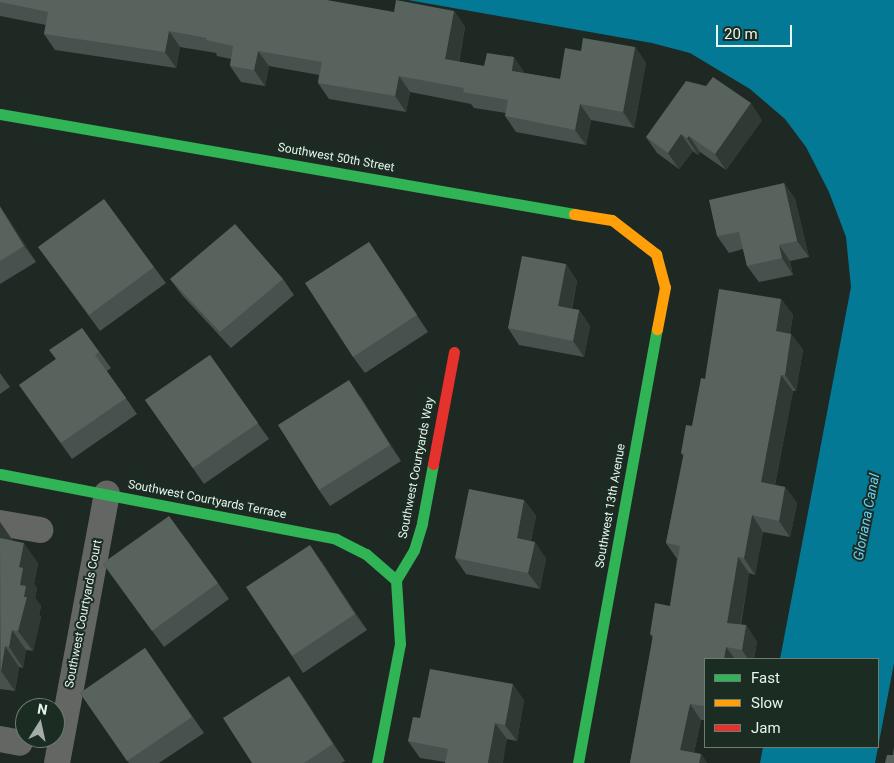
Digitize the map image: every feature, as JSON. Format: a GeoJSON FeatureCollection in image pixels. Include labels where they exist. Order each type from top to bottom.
{"type":"FeatureCollection","features":[{"type":"Feature","properties":{"kind":"street","name":"Southwest 50th Street"},"geometry":{"type":"LineString","coordinates":[[0,114],[612,220],[656,254]]}},
{"type":"Feature","properties":{"kind":"street","name":"Southwest 13th Avenue"},"geometry":{"type":"LineString","coordinates":[[578,763],[666,287],[656,254]]}},
{"type":"Feature","properties":{"kind":"street","name":"Southwest Courtyards Way"},"geometry":{"type":"LineString","coordinates":[[396,580],[414,550],[422,523],[454,352]]}},
{"type":"Feature","properties":{"kind":"street","name":"Southwest Courtyards Terrace"},"geometry":{"type":"LineString","coordinates":[[0,474],[336,539],[366,554],[396,580]]}},
{"type":"Feature","properties":{"kind":"street","name":"Southwest Courtyards Court"},"geometry":{"type":"LineString","coordinates":[[57,763],[107,494]]}},
{"type":"Feature","properties":{"kind":"street"},"geometry":{"type":"LineString","coordinates":[[0,523],[40,530]]}},
{"type":"Feature","properties":{"kind":"street"},"geometry":{"type":"LineString","coordinates":[[377,763],[400,644],[396,580]]}},
{"type":"Feature","properties":{"kind":"water","name":"Gloriana Canal"},"geometry":{"type":"Polygon","coordinates":[[[408,0],[894,0],[894,663],[879,742],[879,658],[780,658],[851,287],[846,237],[829,192],[806,147],[785,119],[750,89],[690,53],[652,43],[408,0]]]}},
{"type":"Feature","properties":{"kind":"water"},"geometry":{"type":"Polygon","coordinates":[[[763,748],[878,748],[875,763],[760,763],[763,748]]]}},
{"type":"Feature","properties":{"kind":"building"},"geometry":{"type":"Polygon","coordinates":[[[0,0],[327,0],[394,12],[396,0],[454,11],[445,59],[484,66],[487,53],[514,57],[512,71],[560,79],[565,48],[581,51],[583,38],[635,47],[623,112],[580,104],[575,130],[505,116],[508,100],[463,92],[464,88],[399,76],[395,96],[318,83],[322,62],[258,51],[254,70],[230,66],[233,46],[206,40],[207,38],[169,31],[165,52],[44,34],[48,12],[0,2],[0,0]]]}},
{"type":"Feature","properties":{"kind":"building"},"geometry":{"type":"Polygon","coordinates":[[[713,77],[751,103],[715,154],[689,136],[687,138],[681,134],[668,153],[646,137],[686,81],[706,86],[713,77]]]}},
{"type":"Feature","properties":{"kind":"building"},"geometry":{"type":"Polygon","coordinates":[[[784,183],[797,241],[779,245],[782,258],[747,266],[739,232],[717,236],[709,200],[784,183]]]}},
{"type":"Feature","properties":{"kind":"building"},"geometry":{"type":"Polygon","coordinates":[[[104,199],[154,267],[89,315],[38,247],[104,199]]]}},
{"type":"Feature","properties":{"kind":"building"},"geometry":{"type":"Polygon","coordinates":[[[0,207],[24,246],[0,261],[0,207]]]}},
{"type":"Feature","properties":{"kind":"building"},"geometry":{"type":"Polygon","coordinates":[[[235,224],[283,279],[220,332],[170,279],[235,224]]]}},
{"type":"Feature","properties":{"kind":"building"},"geometry":{"type":"Polygon","coordinates":[[[369,242],[417,315],[353,357],[305,283],[369,242]]]}},
{"type":"Feature","properties":{"kind":"building"},"geometry":{"type":"Polygon","coordinates":[[[522,256],[566,264],[558,306],[579,310],[573,341],[508,328],[522,256]]]}},
{"type":"Feature","properties":{"kind":"building"},"geometry":{"type":"Polygon","coordinates":[[[719,289],[781,299],[776,331],[791,334],[785,375],[781,375],[761,482],[785,487],[779,521],[752,515],[744,558],[738,557],[727,623],[746,625],[742,650],[726,647],[724,658],[704,658],[704,706],[690,704],[680,750],[701,754],[699,763],[630,763],[653,635],[650,634],[655,603],[670,606],[680,546],[666,543],[684,454],[681,453],[686,425],[692,426],[701,378],[705,379],[719,289]]]}},
{"type":"Feature","properties":{"kind":"building"},"geometry":{"type":"Polygon","coordinates":[[[82,328],[99,352],[95,355],[126,398],[61,443],[19,385],[56,359],[49,350],[82,328]]]}},
{"type":"Feature","properties":{"kind":"building"},"geometry":{"type":"Polygon","coordinates":[[[210,355],[258,423],[193,468],[145,400],[210,355]]]}},
{"type":"Feature","properties":{"kind":"building"},"geometry":{"type":"Polygon","coordinates":[[[349,380],[390,445],[319,490],[278,425],[349,380]]]}},
{"type":"Feature","properties":{"kind":"building"},"geometry":{"type":"Polygon","coordinates":[[[469,489],[524,500],[517,538],[535,542],[528,573],[455,558],[469,489]]]}},
{"type":"Feature","properties":{"kind":"building"},"geometry":{"type":"Polygon","coordinates":[[[169,516],[218,583],[152,631],[103,563],[169,516]]]}},
{"type":"Feature","properties":{"kind":"building"},"geometry":{"type":"Polygon","coordinates":[[[0,538],[24,543],[19,567],[23,568],[20,585],[26,586],[24,597],[27,597],[18,631],[12,630],[9,647],[5,646],[1,671],[0,538]]]}},
{"type":"Feature","properties":{"kind":"building"},"geometry":{"type":"Polygon","coordinates":[[[310,545],[355,614],[292,656],[246,587],[310,545]]]}},
{"type":"Feature","properties":{"kind":"building"},"geometry":{"type":"Polygon","coordinates":[[[145,648],[192,717],[127,761],[80,693],[145,648]]]}},
{"type":"Feature","properties":{"kind":"building"},"geometry":{"type":"Polygon","coordinates":[[[430,669],[513,684],[505,725],[495,723],[488,763],[445,763],[448,749],[408,741],[413,717],[420,718],[430,669]]]}},
{"type":"Feature","properties":{"kind":"building"},"geometry":{"type":"Polygon","coordinates":[[[289,676],[333,744],[304,763],[252,763],[223,718],[289,676]]]}},
{"type":"Feature","properties":{"kind":"building"},"geometry":{"type":"Polygon","coordinates":[[[894,747],[894,763],[885,763],[887,755],[893,755],[894,747]]]}},
{"type":"Feature","properties":{"kind":"traffic: fast"},"geometry":{"type":"LineString","coordinates":[[0,114],[574,214]]}},
{"type":"Feature","properties":{"kind":"traffic: fast"},"geometry":{"type":"LineString","coordinates":[[578,763],[657,329]]}},
{"type":"Feature","properties":{"kind":"traffic: fast"},"geometry":{"type":"LineString","coordinates":[[377,763],[400,644],[396,580],[414,550],[422,523],[433,464]]}},
{"type":"Feature","properties":{"kind":"traffic: fast"},"geometry":{"type":"LineString","coordinates":[[0,474],[336,539],[366,554],[396,580]]}},
{"type":"Feature","properties":{"kind":"traffic: slow"},"geometry":{"type":"LineString","coordinates":[[574,214],[612,220],[656,254],[665,287],[657,329]]}},
{"type":"Feature","properties":{"kind":"traffic: jam"},"geometry":{"type":"LineString","coordinates":[[433,464],[454,352]]}}]}
